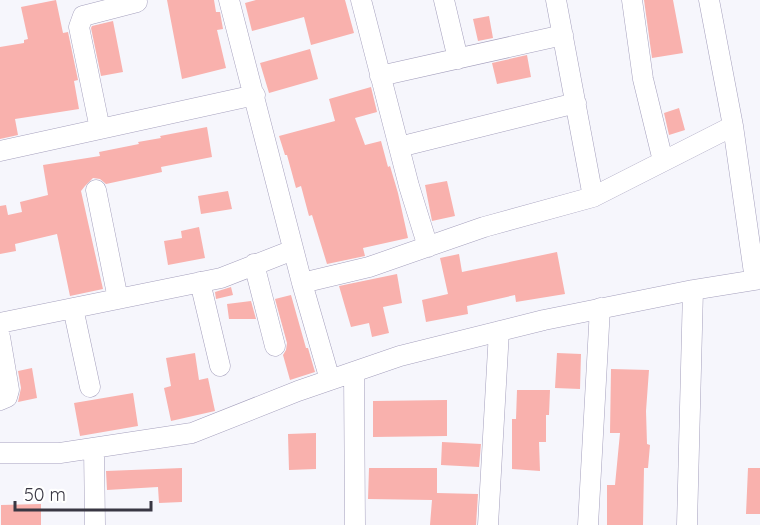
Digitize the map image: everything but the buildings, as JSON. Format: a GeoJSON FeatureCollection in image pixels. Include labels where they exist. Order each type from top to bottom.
{"type":"FeatureCollection","features":[{"type":"Feature","properties":{"kind":"street"},"geometry":{"type":"LineString","coordinates":[[229,0],[293,250],[330,380]]}},
{"type":"Feature","properties":{"kind":"street"},"geometry":{"type":"LineString","coordinates":[[361,0],[399,147],[428,247]]}},
{"type":"Feature","properties":{"kind":"street"},"geometry":{"type":"LineString","coordinates":[[444,0],[458,59]]}},
{"type":"Feature","properties":{"kind":"street"},"geometry":{"type":"LineString","coordinates":[[556,0],[593,197]]}},
{"type":"Feature","properties":{"kind":"street"},"geometry":{"type":"LineString","coordinates":[[632,0],[643,79],[663,161]]}},
{"type":"Feature","properties":{"kind":"street"},"geometry":{"type":"LineString","coordinates":[[0,453],[60,453],[192,433],[400,356],[600,308],[758,280],[733,126],[709,0]]}},
{"type":"Feature","properties":{"kind":"street"},"geometry":{"type":"LineString","coordinates":[[100,129],[79,27],[83,16],[137,2]]}},
{"type":"Feature","properties":{"kind":"street"},"geometry":{"type":"LineString","coordinates":[[380,76],[563,35]]}},
{"type":"Feature","properties":{"kind":"street"},"geometry":{"type":"LineString","coordinates":[[0,151],[255,95]]}},
{"type":"Feature","properties":{"kind":"street"},"geometry":{"type":"LineString","coordinates":[[399,147],[576,103]]}},
{"type":"Feature","properties":{"kind":"street"},"geometry":{"type":"LineString","coordinates":[[302,283],[369,267],[484,227],[593,197],[733,126]]}},
{"type":"Feature","properties":{"kind":"street"},"geometry":{"type":"LineString","coordinates":[[96,190],[118,299]]}},
{"type":"Feature","properties":{"kind":"street"},"geometry":{"type":"LineString","coordinates":[[0,322],[221,278],[293,250]]}},
{"type":"Feature","properties":{"kind":"street"},"geometry":{"type":"LineString","coordinates":[[254,264],[275,346]]}},
{"type":"Feature","properties":{"kind":"street"},"geometry":{"type":"LineString","coordinates":[[200,282],[220,366]]}},
{"type":"Feature","properties":{"kind":"street"},"geometry":{"type":"LineString","coordinates":[[687,525],[693,290]]}},
{"type":"Feature","properties":{"kind":"street"},"geometry":{"type":"LineString","coordinates":[[73,308],[90,387]]}},
{"type":"Feature","properties":{"kind":"street"},"geometry":{"type":"LineString","coordinates":[[588,525],[600,308]]}},
{"type":"Feature","properties":{"kind":"street"},"geometry":{"type":"LineString","coordinates":[[488,525],[499,331]]}},
{"type":"Feature","properties":{"kind":"street"},"geometry":{"type":"LineString","coordinates":[[0,337],[9,390],[7,397],[0,400]]}},
{"type":"Feature","properties":{"kind":"street"},"geometry":{"type":"LineString","coordinates":[[354,372],[356,525]]}},
{"type":"Feature","properties":{"kind":"street"},"geometry":{"type":"LineString","coordinates":[[94,448],[95,525]]}}]}
